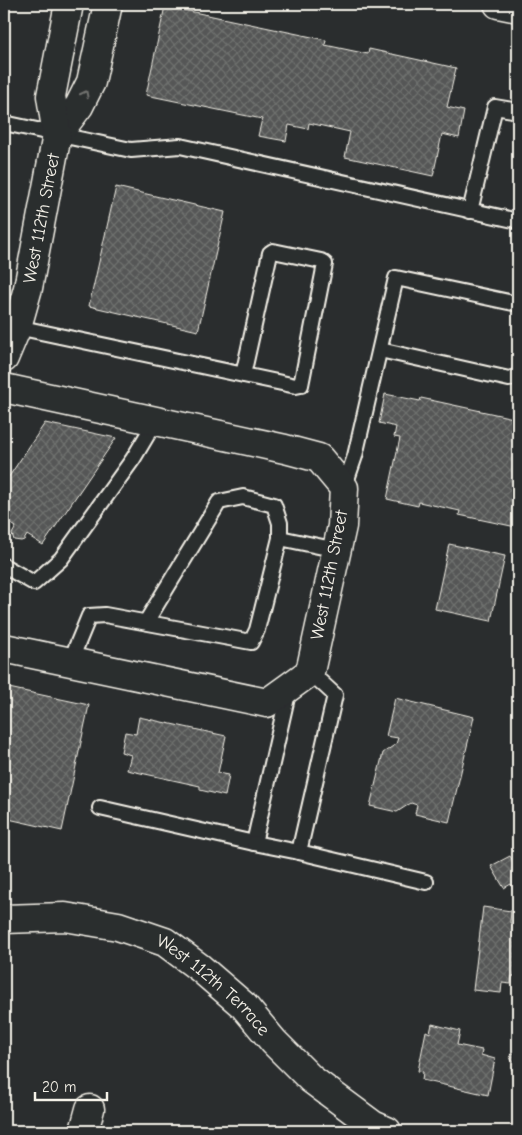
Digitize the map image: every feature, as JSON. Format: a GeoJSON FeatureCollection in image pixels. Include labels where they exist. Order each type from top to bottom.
{"type":"FeatureCollection","features":[{"type":"Feature","properties":{"kind":"street","name":"West 112th Street"},"geometry":{"type":"LineString","coordinates":[[4,358],[17,327],[28,288],[58,135],[51,96],[70,4]]}},
{"type":"Feature","properties":{"kind":"street","name":"West 112th Street"},"geometry":{"type":"LineString","coordinates":[[58,135],[79,106],[91,82],[108,4]]}},
{"type":"Feature","properties":{"kind":"street"},"geometry":{"type":"LineString","coordinates":[[498,4],[518,8]]}},
{"type":"Feature","properties":{"kind":"street","name":"West 112th Street"},"geometry":{"type":"LineString","coordinates":[[4,388],[319,458],[344,488],[342,526],[310,672]]}},
{"type":"Feature","properties":{"kind":"street"},"geometry":{"type":"LineString","coordinates":[[4,648],[267,703],[310,672]]}},
{"type":"Feature","properties":{"kind":"street","name":"West 112th Terrace"},"geometry":{"type":"LineString","coordinates":[[4,919],[64,917],[118,926],[165,942],[200,968],[244,1006],[274,1042],[311,1079],[378,1129]]}},
{"type":"Feature","properties":{"kind":"lane"},"geometry":{"type":"LineString","coordinates":[[470,211],[495,107],[518,111]]}},
{"type":"Feature","properties":{"kind":"lane"},"geometry":{"type":"LineString","coordinates":[[4,123],[131,150],[180,146],[518,222]]}},
{"type":"Feature","properties":{"kind":"lane"},"geometry":{"type":"LineString","coordinates":[[17,327],[243,375],[296,386],[301,385],[325,264],[322,261],[273,250],[270,253],[243,375]]}},
{"type":"Feature","properties":{"kind":"lane"},"geometry":{"type":"LineString","coordinates":[[344,488],[356,456],[396,278],[518,304]]}},
{"type":"Feature","properties":{"kind":"lane"},"geometry":{"type":"LineString","coordinates":[[380,350],[509,379],[518,376]]}},
{"type":"Feature","properties":{"kind":"lane"},"geometry":{"type":"LineString","coordinates":[[4,566],[34,583],[61,559],[133,459],[155,422]]}},
{"type":"Feature","properties":{"kind":"lane"},"geometry":{"type":"LineString","coordinates":[[70,662],[89,616],[105,615],[251,642],[257,630],[280,538],[280,522],[274,504],[243,497],[219,502],[146,622]]}},
{"type":"Feature","properties":{"kind":"lane"},"geometry":{"type":"LineString","coordinates":[[280,538],[337,550]]}},
{"type":"Feature","properties":{"kind":"lane"},"geometry":{"type":"LineString","coordinates":[[299,852],[335,695],[310,672]]}},
{"type":"Feature","properties":{"kind":"lane"},"geometry":{"type":"LineString","coordinates":[[254,843],[289,688]]}},
{"type":"Feature","properties":{"kind":"lane"},"geometry":{"type":"LineString","coordinates":[[100,808],[426,882]]}},
{"type":"Feature","properties":{"kind":"building"},"geometry":{"type":"Polygon","coordinates":[[[165,6],[326,40],[325,45],[368,54],[369,49],[456,68],[447,107],[464,111],[459,138],[442,134],[433,176],[345,157],[350,132],[309,123],[308,129],[289,125],[286,141],[258,136],[262,119],[146,95],[165,6]]]}},
{"type":"Feature","properties":{"kind":"building"},"geometry":{"type":"Polygon","coordinates":[[[116,187],[225,212],[198,331],[89,306],[116,187]]]}},
{"type":"Feature","properties":{"kind":"building"},"geometry":{"type":"Polygon","coordinates":[[[385,394],[420,401],[421,398],[518,419],[518,515],[516,527],[459,515],[460,511],[419,502],[418,506],[387,499],[400,438],[394,437],[396,427],[379,423],[385,394]]]}},
{"type":"Feature","properties":{"kind":"building"},"geometry":{"type":"Polygon","coordinates":[[[45,423],[116,438],[43,545],[27,535],[24,540],[14,540],[12,534],[16,527],[4,519],[4,484],[45,423]]]}},
{"type":"Feature","properties":{"kind":"building"},"geometry":{"type":"Polygon","coordinates":[[[449,544],[505,556],[491,621],[435,609],[449,544]]]}},
{"type":"Feature","properties":{"kind":"building"},"geometry":{"type":"Polygon","coordinates":[[[4,687],[89,705],[62,831],[4,818],[4,687]]]}},
{"type":"Feature","properties":{"kind":"building"},"geometry":{"type":"Polygon","coordinates":[[[395,698],[474,717],[449,822],[415,814],[417,805],[411,803],[397,812],[370,806],[383,753],[396,744],[398,738],[386,736],[395,698]]]}},
{"type":"Feature","properties":{"kind":"building"},"geometry":{"type":"Polygon","coordinates":[[[139,717],[226,736],[218,773],[229,775],[225,796],[200,790],[200,786],[127,770],[131,755],[121,752],[125,732],[136,734],[139,717]]]}},
{"type":"Feature","properties":{"kind":"building"},"geometry":{"type":"Polygon","coordinates":[[[510,856],[513,861],[518,858],[518,897],[511,884],[504,888],[491,866],[510,856]]]}},
{"type":"Feature","properties":{"kind":"building"},"geometry":{"type":"Polygon","coordinates":[[[483,907],[511,911],[510,923],[518,924],[518,976],[512,976],[511,984],[502,983],[501,993],[473,990],[483,907]]]}},
{"type":"Feature","properties":{"kind":"building"},"geometry":{"type":"Polygon","coordinates":[[[432,1024],[460,1031],[457,1045],[482,1050],[481,1055],[495,1059],[488,1095],[422,1080],[423,1072],[418,1071],[426,1031],[430,1033],[432,1024]]]}},
{"type":"Feature","properties":{"kind":"building"},"geometry":{"type":"Polygon","coordinates":[[[518,1049],[518,1077],[511,1069],[516,1065],[509,1057],[518,1049]]]}}]}
